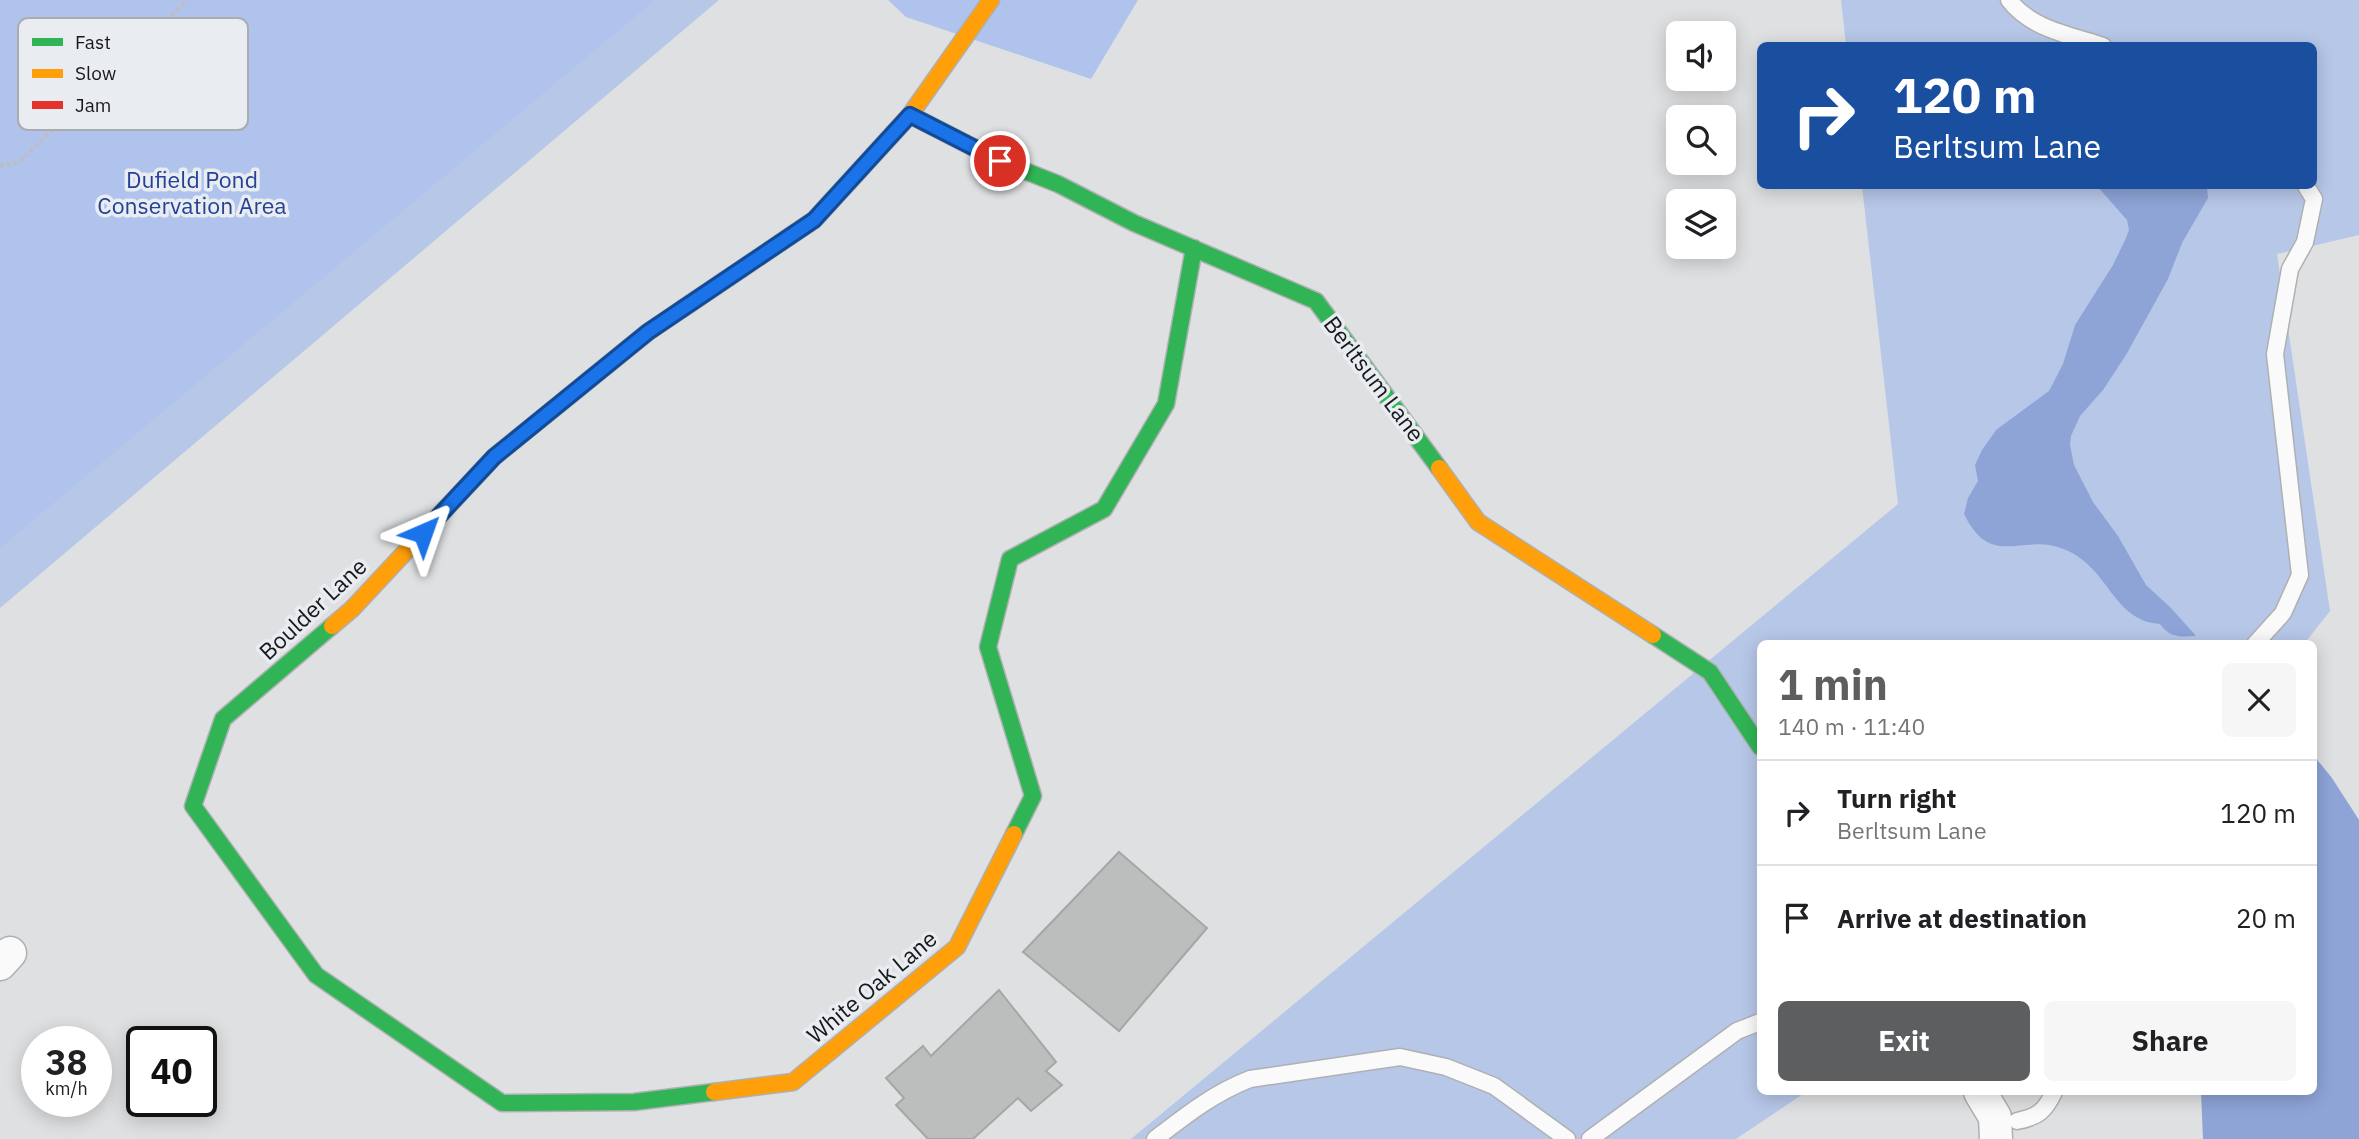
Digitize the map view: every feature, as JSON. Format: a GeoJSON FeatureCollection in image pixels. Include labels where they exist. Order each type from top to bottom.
{"type":"FeatureCollection","features":[{"type":"Feature","properties":{"kind":"street"},"geometry":{"type":"LineString","coordinates":[[910,115],[991,0]]}},
{"type":"Feature","properties":{"kind":"street","name":"Berltsum Lane"},"geometry":{"type":"LineString","coordinates":[[910,115],[1000,161],[1058,184],[1134,223],[1316,301],[1478,522],[1710,672],[1757,742]]}},
{"type":"Feature","properties":{"kind":"street","name":"Boulder Lane"},"geometry":{"type":"LineString","coordinates":[[316,975],[193,806],[223,719],[352,609],[494,457],[648,332],[814,220],[910,115]]}},
{"type":"Feature","properties":{"kind":"street","name":"White Oak Lane"},"geometry":{"type":"LineString","coordinates":[[316,975],[502,1103],[634,1102],[793,1082],[957,947],[1033,796],[988,647],[1010,559],[1104,509],[1166,404],[1194,248]]}},
{"type":"Feature","properties":{"kind":"street"},"geometry":{"type":"LineString","coordinates":[[1982,1095],[2006,1130]]}},
{"type":"Feature","properties":{"kind":"lane"},"geometry":{"type":"LineString","coordinates":[[2010,0],[2017,10],[2052,30],[2090,42]]}},
{"type":"Feature","properties":{"kind":"lane"},"geometry":{"type":"LineString","coordinates":[[2259,640],[2283,613],[2300,575],[2275,354],[2290,269],[2305,242],[2314,199],[2308,189]]}},
{"type":"Feature","properties":{"kind":"lane"},"geometry":{"type":"LineString","coordinates":[[1590,1139],[1737,1031],[1757,1023]]}},
{"type":"Feature","properties":{"kind":"lane"},"geometry":{"type":"LineString","coordinates":[[1155,1139],[1195,1107],[1227,1088],[1250,1079],[1400,1057],[1446,1067],[1494,1086],[1567,1139]]}},
{"type":"Feature","properties":{"kind":"lane"},"geometry":{"type":"LineString","coordinates":[[2006,1130],[2034,1118],[2046,1109],[2053,1095]]}},
{"type":"Feature","properties":{"kind":"path"},"geometry":{"type":"LineString","coordinates":[[168,18],[187,0]]}},
{"type":"Feature","properties":{"kind":"path"},"geometry":{"type":"LineString","coordinates":[[0,166],[19,162],[52,130]]}},
{"type":"Feature","properties":{"kind":"green space","name":"Dufield Pond Conservation Area"},"geometry":{"type":"Polygon","coordinates":[[[0,0],[719,0],[0,608],[0,0]]]}},
{"type":"Feature","properties":{"kind":"green space","name":"Dufield Pond Conservation Area"},"geometry":{"type":"Polygon","coordinates":[[[0,0],[655,0],[0,548],[0,0]]]}},
{"type":"Feature","properties":{"kind":"green space"},"geometry":{"type":"Polygon","coordinates":[[[888,0],[1138,0],[1091,79],[906,17],[888,0]]]}},
{"type":"Feature","properties":{"kind":"green space"},"geometry":{"type":"Polygon","coordinates":[[[1841,0],[2359,0],[2359,235],[2277,254],[2330,611],[2307,640],[1757,640],[1757,1095],[1802,1095],[1736,1139],[1131,1139],[1898,504],[1862,189],[2317,189],[2317,42],[1846,42],[1841,0]]]}},
{"type":"Feature","properties":{"kind":"shaded area"},"geometry":{"type":"Polygon","coordinates":[[[2100,189],[2207,189],[2208,198],[2182,243],[2168,279],[2126,355],[2103,390],[2080,416],[2070,445],[2074,465],[2093,502],[2118,536],[2146,585],[2196,636],[2172,634],[2160,624],[2144,621],[2132,614],[2092,569],[2066,550],[2050,545],[1997,545],[1986,541],[1975,531],[1964,514],[1968,498],[1978,481],[1975,465],[1982,450],[1996,430],[2049,391],[2063,364],[2075,325],[2113,265],[2126,238],[2129,230],[2127,220],[2100,189]]]}},
{"type":"Feature","properties":{"kind":"shaded area"},"geometry":{"type":"Polygon","coordinates":[[[2317,760],[2359,820],[2359,1139],[2203,1139],[2201,1095],[2317,1095],[2317,760]]]}},
{"type":"Feature","properties":{"kind":"building"},"geometry":{"type":"Polygon","coordinates":[[[1119,852],[1207,928],[1119,1031],[1023,952],[1119,852]]]}},
{"type":"Feature","properties":{"kind":"building"},"geometry":{"type":"Polygon","coordinates":[[[999,990],[1056,1062],[1046,1071],[1062,1085],[1031,1111],[1018,1098],[973,1139],[928,1139],[896,1105],[904,1098],[886,1078],[923,1046],[931,1056],[999,990]]]}},
{"type":"Feature","properties":{"kind":"traffic: fast"},"geometry":{"type":"LineString","coordinates":[[910,115],[1000,161],[1058,184],[1134,223],[1316,301],[1439,468]]}},
{"type":"Feature","properties":{"kind":"traffic: fast"},"geometry":{"type":"LineString","coordinates":[[1014,834],[1033,796],[988,647],[1010,559],[1104,509],[1166,404],[1194,248]]}},
{"type":"Feature","properties":{"kind":"traffic: fast"},"geometry":{"type":"LineString","coordinates":[[332,626],[223,719],[193,806],[316,975],[502,1103],[634,1102],[714,1092]]}},
{"type":"Feature","properties":{"kind":"traffic: fast"},"geometry":{"type":"LineString","coordinates":[[1653,635],[1710,672],[1757,742]]}},
{"type":"Feature","properties":{"kind":"traffic: slow"},"geometry":{"type":"LineString","coordinates":[[814,220],[910,115],[991,0]]}},
{"type":"Feature","properties":{"kind":"traffic: slow"},"geometry":{"type":"LineString","coordinates":[[332,626],[352,609],[494,457],[648,332],[682,309]]}},
{"type":"Feature","properties":{"kind":"traffic: slow"},"geometry":{"type":"LineString","coordinates":[[1439,468],[1478,522],[1653,635]]}},
{"type":"Feature","properties":{"kind":"traffic: slow"},"geometry":{"type":"LineString","coordinates":[[714,1092],[793,1082],[957,947],[1014,834]]}},
{"type":"Feature","properties":{"kind":"traffic: jam"},"geometry":{"type":"LineString","coordinates":[[682,309],[814,220]]}},
{"type":"Feature","properties":{"kind":"route"},"geometry":{"type":"LineString","coordinates":[[423,533],[494,457],[648,332],[814,220],[910,115],[1000,161]]}}]}
